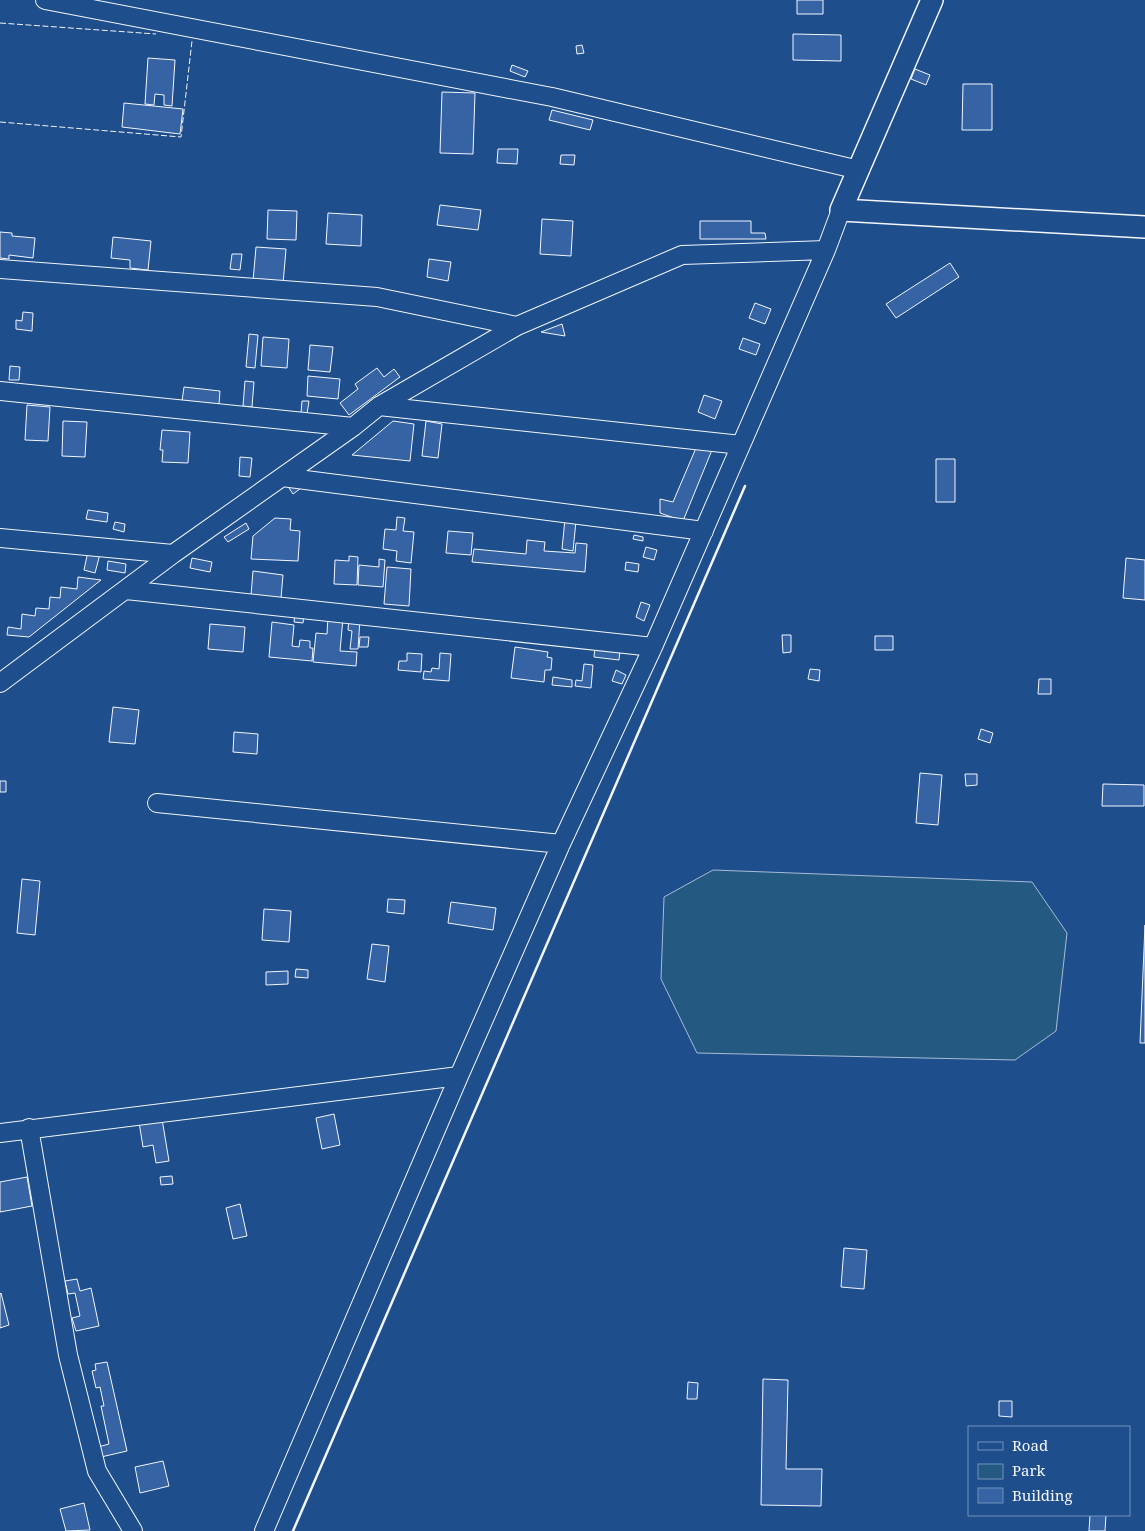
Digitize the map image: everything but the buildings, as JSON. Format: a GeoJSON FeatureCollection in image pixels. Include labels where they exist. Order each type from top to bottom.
{"type":"FeatureCollection","features":[{"type":"Feature","properties":{"kind":"main road"},"geometry":{"type":"LineString","coordinates":[[932,0],[841,210],[1145,227]]}},
{"type":"Feature","properties":{"kind":"street"},"geometry":{"type":"LineString","coordinates":[[45,0],[552,97],[858,170]]}},
{"type":"Feature","properties":{"kind":"street"},"geometry":{"type":"LineString","coordinates":[[264,1531],[459,1076],[561,844],[653,647],[826,250],[841,210]]}},
{"type":"Feature","properties":{"kind":"street"},"geometry":{"type":"LineString","coordinates":[[1,682],[173,554],[353,427],[379,406],[518,326],[682,255],[826,250]]}},
{"type":"Feature","properties":{"kind":"street"},"geometry":{"type":"LineString","coordinates":[[0,269],[376,297],[518,326]]}},
{"type":"Feature","properties":{"kind":"street"},"geometry":{"type":"LineString","coordinates":[[0,391],[353,427]]}},
{"type":"Feature","properties":{"kind":"street"},"geometry":{"type":"LineString","coordinates":[[379,406],[741,445]]}},
{"type":"Feature","properties":{"kind":"street"},"geometry":{"type":"LineString","coordinates":[[282,476],[704,531]]}},
{"type":"Feature","properties":{"kind":"street"},"geometry":{"type":"LineString","coordinates":[[0,538],[173,554]]}},
{"type":"Feature","properties":{"kind":"street"},"geometry":{"type":"LineString","coordinates":[[126,590],[653,647]]}},
{"type":"Feature","properties":{"kind":"street"},"geometry":{"type":"LineString","coordinates":[[158,803],[561,844]]}},
{"type":"Feature","properties":{"kind":"street"},"geometry":{"type":"LineString","coordinates":[[0,1133],[459,1076]]}},
{"type":"Feature","properties":{"kind":"street"},"geometry":{"type":"LineString","coordinates":[[29,1128],[68,1354],[97,1471],[133,1531]]}},
{"type":"Feature","properties":{"kind":"green space"},"geometry":{"type":"Polygon","coordinates":[[[713,870],[1032,882],[1067,933],[1056,1031],[1015,1060],[697,1053],[661,979],[664,897],[713,870]]]}},
{"type":"Feature","properties":{"kind":"fence"},"geometry":{"type":"LineString","coordinates":[[0,23],[156,34]]}},
{"type":"Feature","properties":{"kind":"fence"},"geometry":{"type":"LineString","coordinates":[[0,122],[181,137],[192,41]]}},
{"type":"Feature","properties":{"kind":"wall"},"geometry":{"type":"LineString","coordinates":[[293,1531],[745,486]]}}]}
